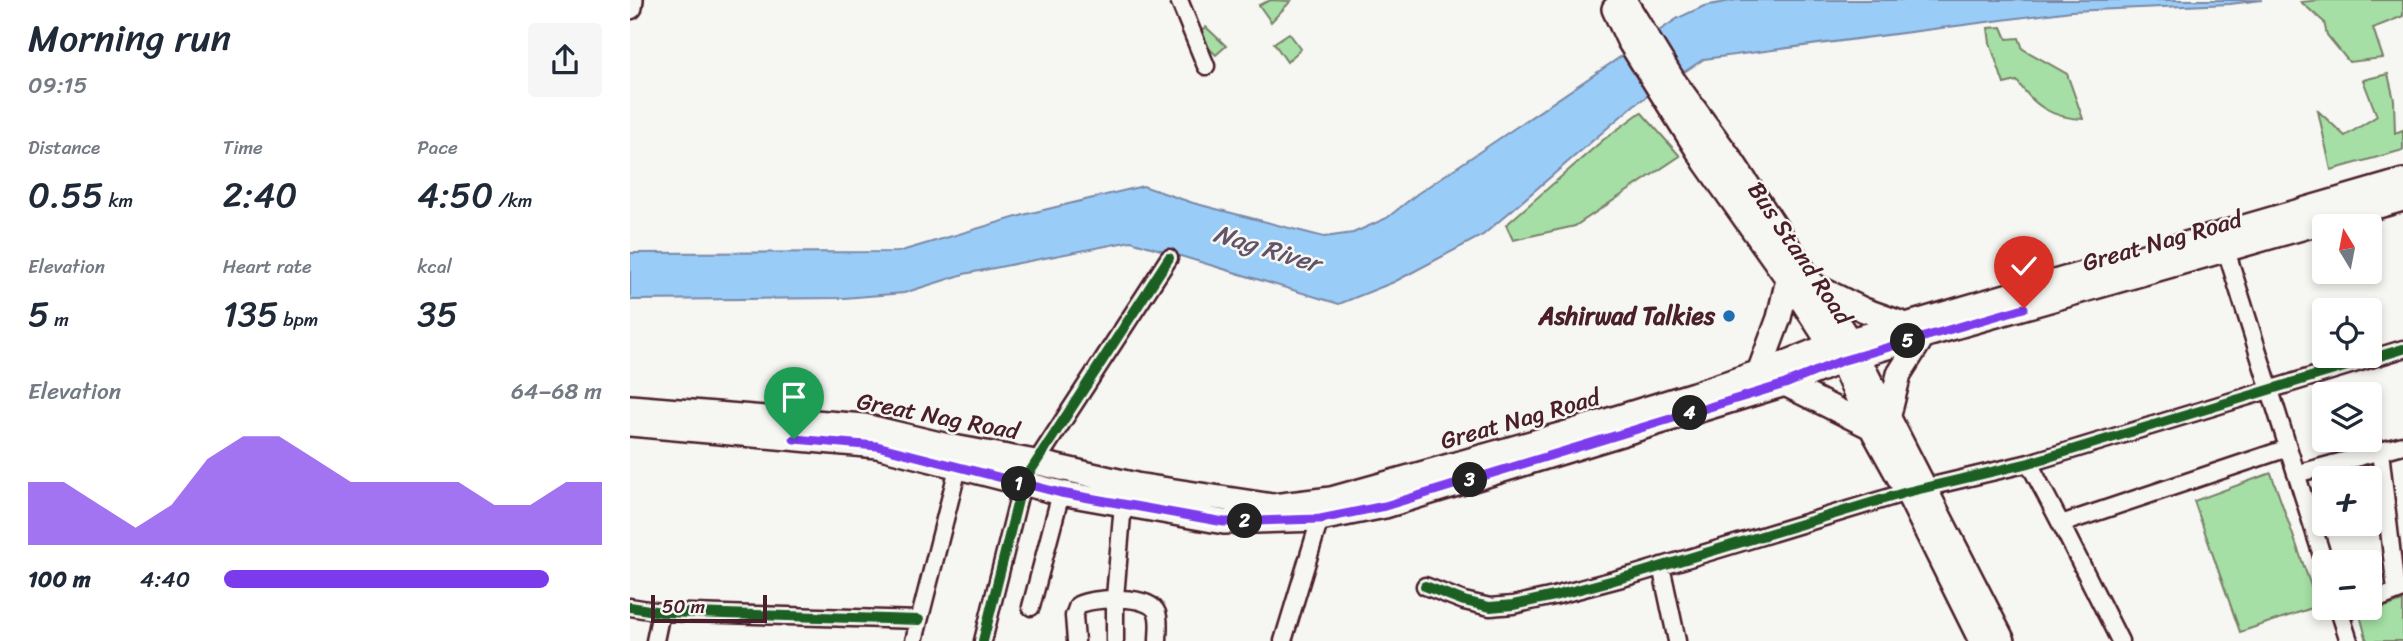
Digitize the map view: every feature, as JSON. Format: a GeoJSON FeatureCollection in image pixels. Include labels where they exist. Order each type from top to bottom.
{"type":"FeatureCollection","features":[{"type":"Feature","properties":{"kind":"main road"},"geometry":{"type":"LineString","coordinates":[[630,7],[631,0]]}},
{"type":"Feature","properties":{"kind":"main road"},"geometry":{"type":"LineString","coordinates":[[1610,0],[1667,84],[1732,161],[1814,285],[1844,351]]}},
{"type":"Feature","properties":{"kind":"main road"},"geometry":{"type":"LineString","coordinates":[[1624,0],[1637,37]]}},
{"type":"Feature","properties":{"kind":"main road","name":"Bus Stand Road"},"geometry":{"type":"LineString","coordinates":[[1667,84],[1705,162],[1788,279],[1844,351],[1916,490],[1981,641]]}},
{"type":"Feature","properties":{"kind":"main road","name":"Great Nag Road"},"geometry":{"type":"LineString","coordinates":[[630,407],[864,426],[1136,485],[1273,506],[1332,499],[1574,431],[1759,372],[1914,331],[2403,181]]}},
{"type":"Feature","properties":{"kind":"main road","name":"Great Nag Road"},"geometry":{"type":"LineString","coordinates":[[1914,331],[2226,250],[2403,199]]}},
{"type":"Feature","properties":{"kind":"main road"},"geometry":{"type":"LineString","coordinates":[[1759,372],[1779,318],[1788,279]]}},
{"type":"Feature","properties":{"kind":"main road"},"geometry":{"type":"LineString","coordinates":[[1785,384],[1880,421],[1914,331],[1814,285]]}},
{"type":"Feature","properties":{"kind":"main road","name":"Great Nag Road"},"geometry":{"type":"LineString","coordinates":[[630,424],[877,446],[1061,493],[1224,522],[1320,519],[1385,506],[1785,384],[1844,351]]}},
{"type":"Feature","properties":{"kind":"main road"},"geometry":{"type":"LineString","coordinates":[[1916,490],[2003,641]]}},
{"type":"Feature","properties":{"kind":"street"},"geometry":{"type":"LineString","coordinates":[[1179,0],[1206,66]]}},
{"type":"Feature","properties":{"kind":"street"},"geometry":{"type":"LineString","coordinates":[[2226,250],[2320,550]]}},
{"type":"Feature","properties":{"kind":"street"},"geometry":{"type":"LineString","coordinates":[[983,641],[1022,484],[1169,258]]}},
{"type":"Feature","properties":{"kind":"street"},"geometry":{"type":"LineString","coordinates":[[1426,586],[1444,595],[1490,607],[1554,596],[1916,490],[2029,463],[2403,349]]}},
{"type":"Feature","properties":{"kind":"street"},"geometry":{"type":"LineString","coordinates":[[2382,450],[2403,445]]}},
{"type":"Feature","properties":{"kind":"street"},"geometry":{"type":"LineString","coordinates":[[2061,524],[2288,448]]}},
{"type":"Feature","properties":{"kind":"street"},"geometry":{"type":"LineString","coordinates":[[2296,474],[2376,452]]}},
{"type":"Feature","properties":{"kind":"street"},"geometry":{"type":"LineString","coordinates":[[2380,452],[2399,590],[2382,597]]}},
{"type":"Feature","properties":{"kind":"street"},"geometry":{"type":"LineString","coordinates":[[2029,463],[2120,641]]}},
{"type":"Feature","properties":{"kind":"street"},"geometry":{"type":"LineString","coordinates":[[914,641],[958,468]]}},
{"type":"Feature","properties":{"kind":"street"},"geometry":{"type":"LineString","coordinates":[[1031,607],[1061,493]]}},
{"type":"Feature","properties":{"kind":"street"},"geometry":{"type":"LineString","coordinates":[[1115,641],[1115,597],[1123,504]]}},
{"type":"Feature","properties":{"kind":"street"},"geometry":{"type":"LineString","coordinates":[[1283,641],[1320,519]]}},
{"type":"Feature","properties":{"kind":"street"},"geometry":{"type":"LineString","coordinates":[[1661,565],[1677,641]]}},
{"type":"Feature","properties":{"kind":"street"},"geometry":{"type":"LineString","coordinates":[[1076,641],[1074,616],[1078,605],[1086,601],[1115,597],[1151,605],[1157,611],[1158,641]]}},
{"type":"Feature","properties":{"kind":"street"},"geometry":{"type":"LineString","coordinates":[[630,607],[661,612],[919,620]]}},
{"type":"Feature","properties":{"kind":"street"},"geometry":{"type":"LineString","coordinates":[[655,641],[661,612]]}},
{"type":"Feature","properties":{"kind":"street"},"geometry":{"type":"LineString","coordinates":[[2342,620],[2349,641]]}},
{"type":"Feature","properties":{"kind":"green space"},"geometry":{"type":"Polygon","coordinates":[[[1271,0],[1291,1],[1271,22],[1259,5],[1271,0]]]}},
{"type":"Feature","properties":{"kind":"green space"},"geometry":{"type":"Polygon","coordinates":[[[2403,0],[2403,16],[2373,28],[2383,58],[2349,62],[2327,35],[2324,22],[2301,2],[2403,0]]]}},
{"type":"Feature","properties":{"kind":"green space"},"geometry":{"type":"Polygon","coordinates":[[[1206,27],[1226,46],[1216,55],[1196,36],[1206,27]]]}},
{"type":"Feature","properties":{"kind":"green space"},"geometry":{"type":"Polygon","coordinates":[[[2002,27],[2007,39],[2019,38],[2023,49],[2067,74],[2083,119],[2062,116],[2045,109],[2030,97],[2017,81],[2004,84],[1990,43],[1988,28],[2002,27]]]}},
{"type":"Feature","properties":{"kind":"green space"},"geometry":{"type":"Polygon","coordinates":[[[1289,33],[1301,49],[1287,62],[1274,43],[1289,33]]]}},
{"type":"Feature","properties":{"kind":"green space"},"geometry":{"type":"Polygon","coordinates":[[[2388,74],[2394,100],[2395,133],[2403,130],[2403,150],[2331,170],[2318,111],[2345,136],[2377,116],[2363,80],[2388,74]]]}},
{"type":"Feature","properties":{"kind":"green space"},"geometry":{"type":"Polygon","coordinates":[[[1641,112],[1680,156],[1575,226],[1513,240],[1506,225],[1603,140],[1641,112]]]}},
{"type":"Feature","properties":{"kind":"green space"},"geometry":{"type":"Polygon","coordinates":[[[2271,473],[2312,589],[2312,608],[2240,632],[2194,501],[2271,473]]]}},
{"type":"Feature","properties":{"kind":"green space"},"geometry":{"type":"Polygon","coordinates":[[[2403,601],[2403,641],[2367,641],[2361,620],[2382,620],[2382,608],[2403,601]]]}},
{"type":"Feature","properties":{"kind":"water","name":"Nag River"},"geometry":{"type":"Polygon","coordinates":[[[1736,0],[2262,0],[2230,4],[2071,11],[1704,59],[1634,105],[1483,235],[1394,282],[1339,304],[1131,241],[964,274],[904,293],[844,298],[630,300],[630,253],[898,252],[1027,214],[1143,186],[1193,203],[1324,237],[1353,233],[1387,218],[1417,194],[1678,18],[1704,6],[1736,0]]]}},
{"type":"Feature","properties":{"kind":"cycle path"},"geometry":{"type":"LineString","coordinates":[[983,641],[1022,484],[1169,258]]}},
{"type":"Feature","properties":{"kind":"cycle path"},"geometry":{"type":"LineString","coordinates":[[1425,586],[1464,601],[1490,607],[1554,596],[1633,575],[1907,492],[2029,463],[2403,349]]}},
{"type":"Feature","properties":{"kind":"cycle path"},"geometry":{"type":"LineString","coordinates":[[630,607],[661,612],[919,620]]}},
{"type":"Feature","properties":{"kind":"place","name":"Ashirwad Talkies"},"geometry":{"type":"Point","coordinates":[1729,316]}},
{"type":"Feature","properties":{"kind":"route"},"geometry":{"type":"LineString","coordinates":[[794,439],[877,446],[1061,493],[1224,522],[1320,519],[1385,506],[1785,384],[1841,361],[2024,308]]}}]}
